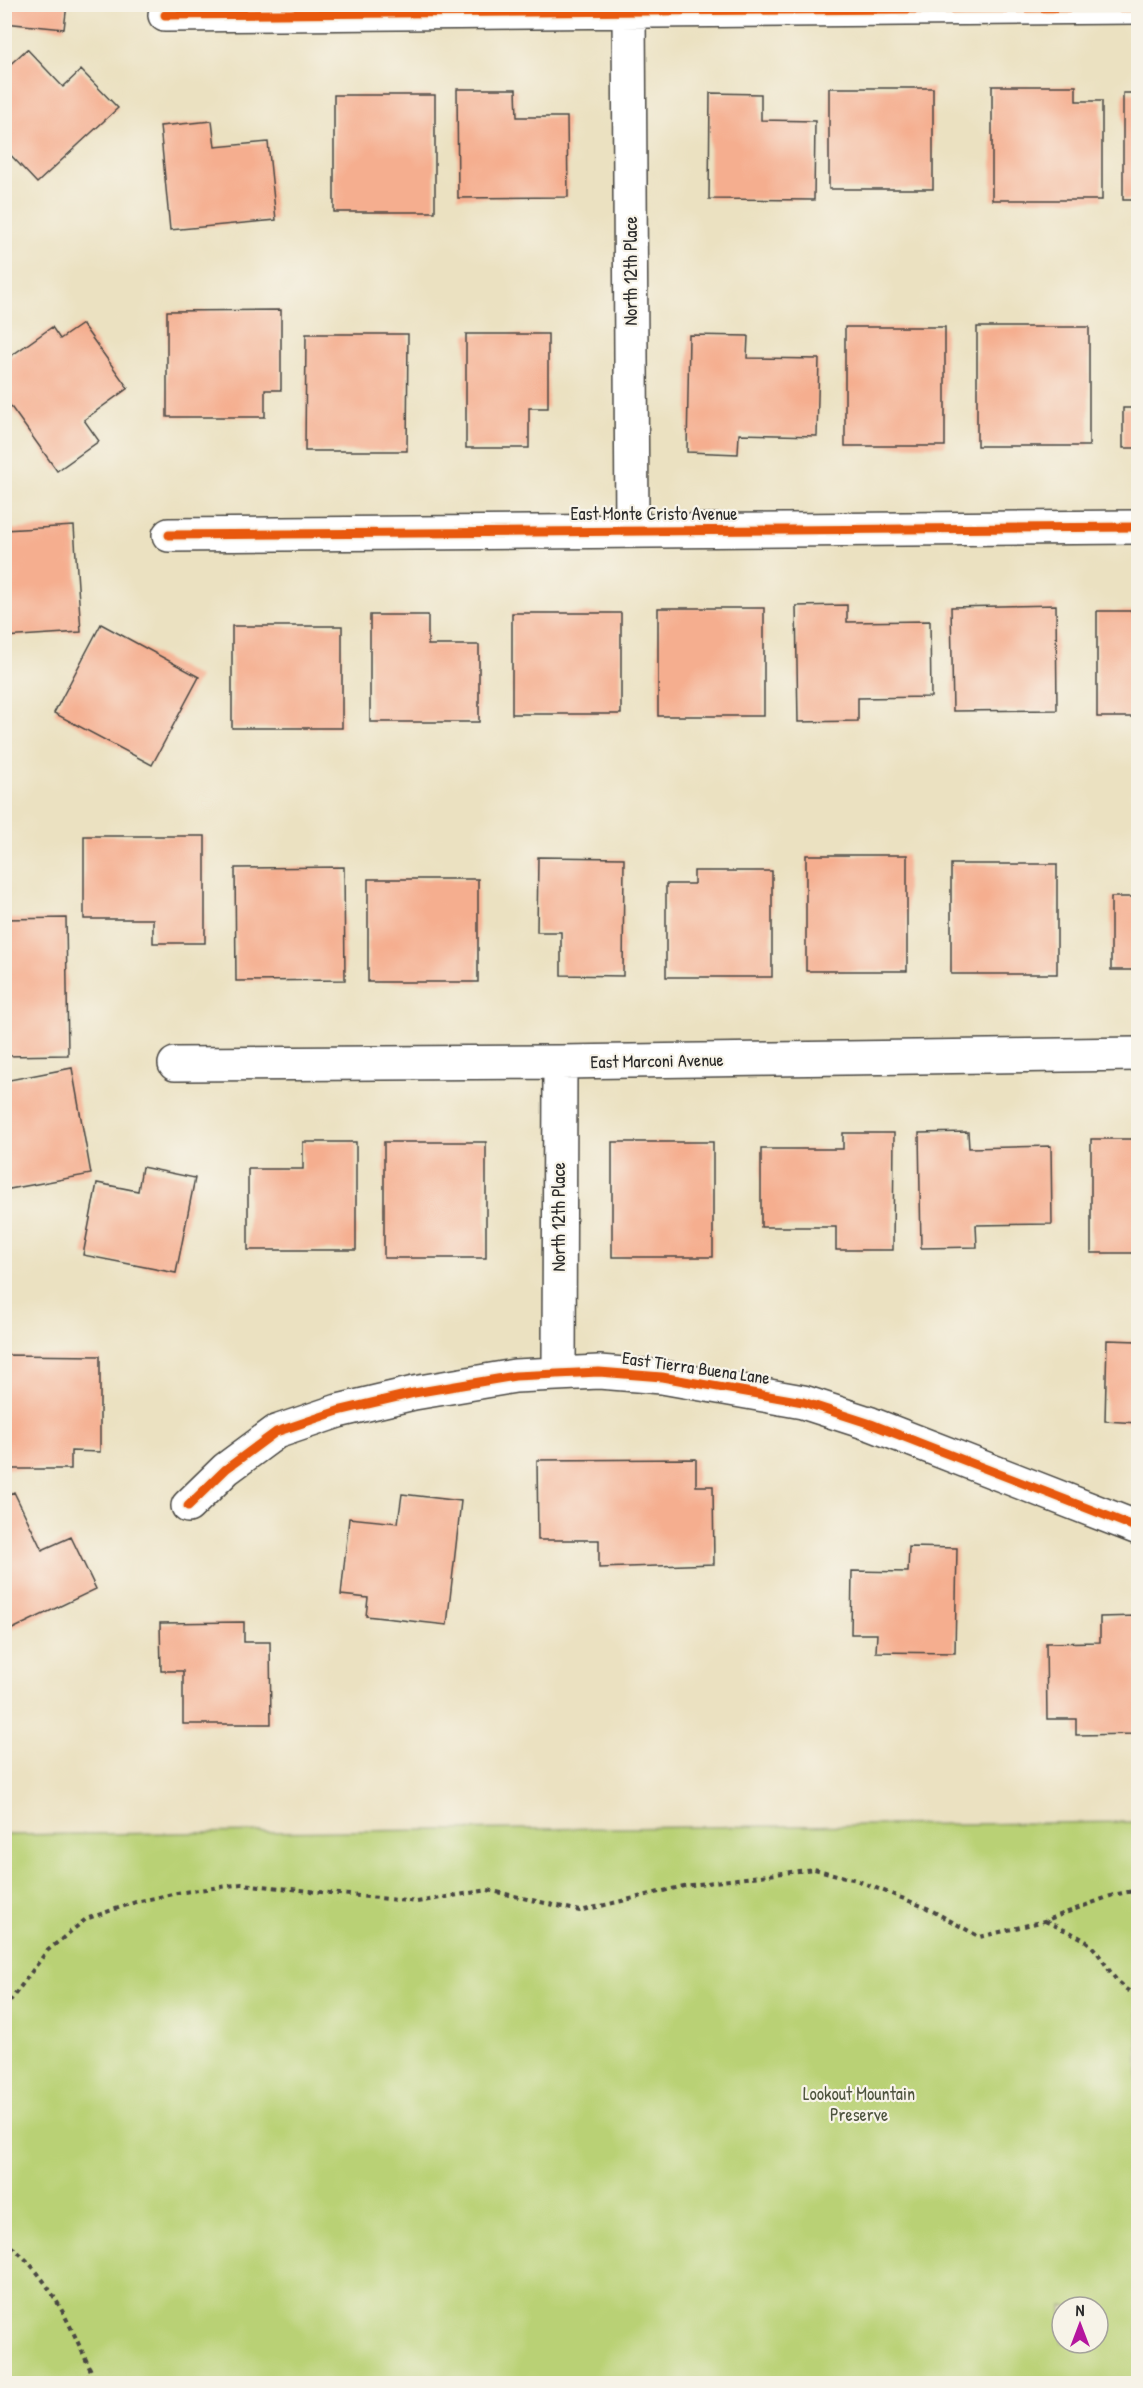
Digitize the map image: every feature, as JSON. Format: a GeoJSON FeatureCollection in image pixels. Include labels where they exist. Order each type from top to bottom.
{"type":"FeatureCollection","features":[{"type":"Feature","properties":{"kind":"street"},"geometry":{"type":"LineString","coordinates":[[165,15],[1138,7]]}},
{"type":"Feature","properties":{"kind":"street","name":"North 12th Place"},"geometry":{"type":"LineString","coordinates":[[629,11],[632,530]]}},
{"type":"Feature","properties":{"kind":"street","name":"East Monte Cristo Avenue"},"geometry":{"type":"LineString","coordinates":[[169,535],[1138,527]]}},
{"type":"Feature","properties":{"kind":"street","name":"East Marconi Avenue"},"geometry":{"type":"LineString","coordinates":[[175,1064],[560,1062],[1138,1054]]}},
{"type":"Feature","properties":{"kind":"street","name":"North 12th Place"},"geometry":{"type":"LineString","coordinates":[[559,1372],[560,1062]]}},
{"type":"Feature","properties":{"kind":"street","name":"East Tierra Buena Lane"},"geometry":{"type":"LineString","coordinates":[[188,1506],[226,1469],[276,1432],[338,1411],[414,1393],[514,1376],[559,1372],[599,1372],[662,1377],[803,1402],[872,1425],[1138,1528]]}},
{"type":"Feature","properties":{"kind":"path"},"geometry":{"type":"LineString","coordinates":[[4,2009],[47,1951],[86,1919],[136,1902],[177,1893],[242,1884],[417,1902],[488,1890],[580,1911],[684,1886],[814,1869],[856,1880],[927,1908],[980,1937],[1044,1921],[1113,1895],[1138,1890]]}},
{"type":"Feature","properties":{"kind":"path"},"geometry":{"type":"LineString","coordinates":[[1044,1921],[1088,1943],[1109,1972],[1130,1993],[1138,1995]]}},
{"type":"Feature","properties":{"kind":"path"},"geometry":{"type":"LineString","coordinates":[[4,2241],[23,2254],[61,2305],[91,2371],[84,2384]]}},
{"type":"Feature","properties":{"kind":"green space","name":"Lookout Mountain Preserve"},"geometry":{"type":"Polygon","coordinates":[[[1138,1822],[1138,2383],[5,2383],[5,1835],[1138,1822]]]}},
{"type":"Feature","properties":{"kind":"building"},"geometry":{"type":"Polygon","coordinates":[[[4,4],[67,4],[64,29],[4,23],[4,4]]]}},
{"type":"Feature","properties":{"kind":"building"},"geometry":{"type":"Polygon","coordinates":[[[27,49],[63,87],[81,70],[118,108],[37,183],[4,148],[4,70],[27,49]]]}},
{"type":"Feature","properties":{"kind":"building"},"geometry":{"type":"Polygon","coordinates":[[[992,86],[1076,86],[1076,101],[1102,101],[1102,200],[992,200],[992,86]]]}},
{"type":"Feature","properties":{"kind":"building"},"geometry":{"type":"Polygon","coordinates":[[[829,88],[933,88],[933,189],[829,189],[829,88]]]}},
{"type":"Feature","properties":{"kind":"building"},"geometry":{"type":"Polygon","coordinates":[[[457,89],[516,89],[517,117],[567,117],[568,197],[458,198],[457,89]]]}},
{"type":"Feature","properties":{"kind":"building"},"geometry":{"type":"Polygon","coordinates":[[[710,93],[761,94],[761,120],[815,121],[814,200],[709,199],[710,93]]]}},
{"type":"Feature","properties":{"kind":"building"},"geometry":{"type":"Polygon","coordinates":[[[1123,93],[1138,93],[1138,200],[1123,200],[1123,93]]]}},
{"type":"Feature","properties":{"kind":"building"},"geometry":{"type":"Polygon","coordinates":[[[334,95],[435,95],[435,212],[334,212],[334,95]]]}},
{"type":"Feature","properties":{"kind":"building"},"geometry":{"type":"Polygon","coordinates":[[[212,121],[215,147],[268,142],[276,220],[170,230],[160,126],[212,121]]]}},
{"type":"Feature","properties":{"kind":"building"},"geometry":{"type":"Polygon","coordinates":[[[281,310],[281,390],[265,390],[265,417],[167,417],[167,311],[281,310]]]}},
{"type":"Feature","properties":{"kind":"building"},"geometry":{"type":"Polygon","coordinates":[[[82,324],[128,388],[84,420],[99,441],[57,471],[4,397],[4,361],[52,327],[60,339],[82,324]]]}},
{"type":"Feature","properties":{"kind":"building"},"geometry":{"type":"Polygon","coordinates":[[[845,327],[945,327],[945,446],[845,446],[845,327]]]}},
{"type":"Feature","properties":{"kind":"building"},"geometry":{"type":"Polygon","coordinates":[[[977,327],[1089,327],[1089,446],[977,446],[977,327]]]}},
{"type":"Feature","properties":{"kind":"building"},"geometry":{"type":"Polygon","coordinates":[[[306,334],[408,334],[407,451],[305,451],[306,334]]]}},
{"type":"Feature","properties":{"kind":"building"},"geometry":{"type":"Polygon","coordinates":[[[466,334],[548,334],[548,408],[529,408],[529,448],[466,448],[466,334]]]}},
{"type":"Feature","properties":{"kind":"building"},"geometry":{"type":"Polygon","coordinates":[[[689,335],[748,336],[747,358],[819,359],[817,436],[739,434],[738,454],[687,452],[689,335]]]}},
{"type":"Feature","properties":{"kind":"building"},"geometry":{"type":"Polygon","coordinates":[[[1123,408],[1138,408],[1138,448],[1123,448],[1123,408]]]}},
{"type":"Feature","properties":{"kind":"building"},"geometry":{"type":"Polygon","coordinates":[[[74,526],[81,632],[4,637],[4,530],[74,526]]]}},
{"type":"Feature","properties":{"kind":"building"},"geometry":{"type":"Polygon","coordinates":[[[847,605],[847,622],[930,621],[931,697],[858,698],[858,721],[798,722],[796,606],[847,605]]]}},
{"type":"Feature","properties":{"kind":"building"},"geometry":{"type":"Polygon","coordinates":[[[1056,605],[1057,710],[953,711],[951,607],[1056,605]]]}},
{"type":"Feature","properties":{"kind":"building"},"geometry":{"type":"Polygon","coordinates":[[[658,608],[764,608],[764,716],[658,716],[658,608]]]}},
{"type":"Feature","properties":{"kind":"building"},"geometry":{"type":"Polygon","coordinates":[[[1097,611],[1138,611],[1138,717],[1097,717],[1097,611]]]}},
{"type":"Feature","properties":{"kind":"building"},"geometry":{"type":"Polygon","coordinates":[[[512,613],[621,613],[621,714],[512,714],[512,613]]]}},
{"type":"Feature","properties":{"kind":"building"},"geometry":{"type":"Polygon","coordinates":[[[370,615],[428,615],[428,645],[479,645],[479,722],[370,722],[370,615]]]}},
{"type":"Feature","properties":{"kind":"building"},"geometry":{"type":"Polygon","coordinates":[[[101,624],[199,677],[152,765],[54,713],[101,624]]]}},
{"type":"Feature","properties":{"kind":"building"},"geometry":{"type":"Polygon","coordinates":[[[232,626],[342,626],[342,728],[232,728],[232,626]]]}},
{"type":"Feature","properties":{"kind":"building"},"geometry":{"type":"Polygon","coordinates":[[[84,836],[205,836],[205,943],[153,943],[153,919],[84,919],[84,836]]]}},
{"type":"Feature","properties":{"kind":"building"},"geometry":{"type":"Polygon","coordinates":[[[806,855],[907,855],[907,971],[806,971],[806,855]]]}},
{"type":"Feature","properties":{"kind":"building"},"geometry":{"type":"Polygon","coordinates":[[[538,857],[624,858],[623,976],[561,975],[561,932],[537,932],[538,857]]]}},
{"type":"Feature","properties":{"kind":"building"},"geometry":{"type":"Polygon","coordinates":[[[951,864],[1057,864],[1057,974],[951,974],[951,864]]]}},
{"type":"Feature","properties":{"kind":"building"},"geometry":{"type":"Polygon","coordinates":[[[344,867],[345,980],[236,981],[235,868],[344,867]]]}},
{"type":"Feature","properties":{"kind":"building"},"geometry":{"type":"Polygon","coordinates":[[[694,871],[772,871],[772,977],[666,977],[666,884],[694,884],[694,871]]]}},
{"type":"Feature","properties":{"kind":"building"},"geometry":{"type":"Polygon","coordinates":[[[368,879],[478,879],[478,982],[368,982],[368,879]]]}},
{"type":"Feature","properties":{"kind":"building"},"geometry":{"type":"Polygon","coordinates":[[[1111,897],[1138,897],[1138,970],[1111,970],[1111,897]]]}},
{"type":"Feature","properties":{"kind":"building"},"geometry":{"type":"Polygon","coordinates":[[[66,918],[68,1055],[4,1056],[4,919],[66,918]]]}},
{"type":"Feature","properties":{"kind":"building"},"geometry":{"type":"Polygon","coordinates":[[[72,1068],[91,1174],[4,1190],[4,1081],[72,1068]]]}},
{"type":"Feature","properties":{"kind":"building"},"geometry":{"type":"Polygon","coordinates":[[[968,1132],[969,1148],[1051,1146],[1052,1224],[976,1225],[977,1247],[921,1248],[919,1133],[968,1132]]]}},
{"type":"Feature","properties":{"kind":"building"},"geometry":{"type":"Polygon","coordinates":[[[843,1133],[894,1133],[893,1250],[836,1250],[836,1227],[761,1227],[761,1149],[843,1149],[843,1133]]]}},
{"type":"Feature","properties":{"kind":"building"},"geometry":{"type":"Polygon","coordinates":[[[1091,1139],[1138,1139],[1138,1253],[1091,1253],[1091,1139]]]}},
{"type":"Feature","properties":{"kind":"building"},"geometry":{"type":"Polygon","coordinates":[[[303,1142],[356,1142],[356,1250],[248,1250],[248,1169],[303,1169],[303,1142]]]}},
{"type":"Feature","properties":{"kind":"building"},"geometry":{"type":"Polygon","coordinates":[[[384,1142],[486,1142],[486,1258],[384,1258],[384,1142]]]}},
{"type":"Feature","properties":{"kind":"building"},"geometry":{"type":"Polygon","coordinates":[[[612,1142],[713,1142],[713,1257],[612,1257],[612,1142]]]}},
{"type":"Feature","properties":{"kind":"building"},"geometry":{"type":"Polygon","coordinates":[[[142,1167],[195,1178],[176,1273],[83,1255],[97,1183],[138,1191],[142,1167]]]}},
{"type":"Feature","properties":{"kind":"building"},"geometry":{"type":"Polygon","coordinates":[[[1107,1340],[1138,1341],[1138,1423],[1105,1421],[1107,1340]]]}},
{"type":"Feature","properties":{"kind":"building"},"geometry":{"type":"Polygon","coordinates":[[[4,1355],[100,1356],[100,1452],[71,1451],[71,1469],[4,1469],[4,1355]]]}},
{"type":"Feature","properties":{"kind":"building"},"geometry":{"type":"Polygon","coordinates":[[[696,1459],[696,1486],[713,1486],[714,1564],[599,1568],[599,1540],[538,1540],[537,1460],[696,1459]]]}},
{"type":"Feature","properties":{"kind":"building"},"geometry":{"type":"Polygon","coordinates":[[[14,1492],[42,1550],[71,1537],[96,1589],[4,1633],[4,1497],[14,1492]]]}},
{"type":"Feature","properties":{"kind":"building"},"geometry":{"type":"Polygon","coordinates":[[[402,1494],[461,1501],[447,1625],[366,1616],[368,1598],[341,1595],[349,1518],[398,1523],[402,1494]]]}},
{"type":"Feature","properties":{"kind":"building"},"geometry":{"type":"Polygon","coordinates":[[[909,1547],[957,1548],[955,1653],[876,1652],[877,1634],[851,1634],[852,1571],[908,1572],[909,1547]]]}},
{"type":"Feature","properties":{"kind":"building"},"geometry":{"type":"Polygon","coordinates":[[[1138,1616],[1138,1734],[1076,1735],[1076,1719],[1047,1719],[1046,1643],[1100,1642],[1100,1617],[1138,1616]]]}},
{"type":"Feature","properties":{"kind":"building"},"geometry":{"type":"Polygon","coordinates":[[[244,1622],[244,1642],[270,1642],[271,1724],[183,1724],[183,1671],[161,1671],[160,1623],[244,1622]]]}},
{"type":"Feature","properties":{"kind":"cycle path"},"geometry":{"type":"LineString","coordinates":[[165,15],[1138,7]]}},
{"type":"Feature","properties":{"kind":"cycle path"},"geometry":{"type":"LineString","coordinates":[[169,535],[1138,527]]}},
{"type":"Feature","properties":{"kind":"cycle path"},"geometry":{"type":"LineString","coordinates":[[188,1506],[226,1469],[276,1432],[338,1411],[414,1393],[515,1376],[599,1372],[662,1377],[803,1402],[871,1424],[1138,1528]]}}]}
